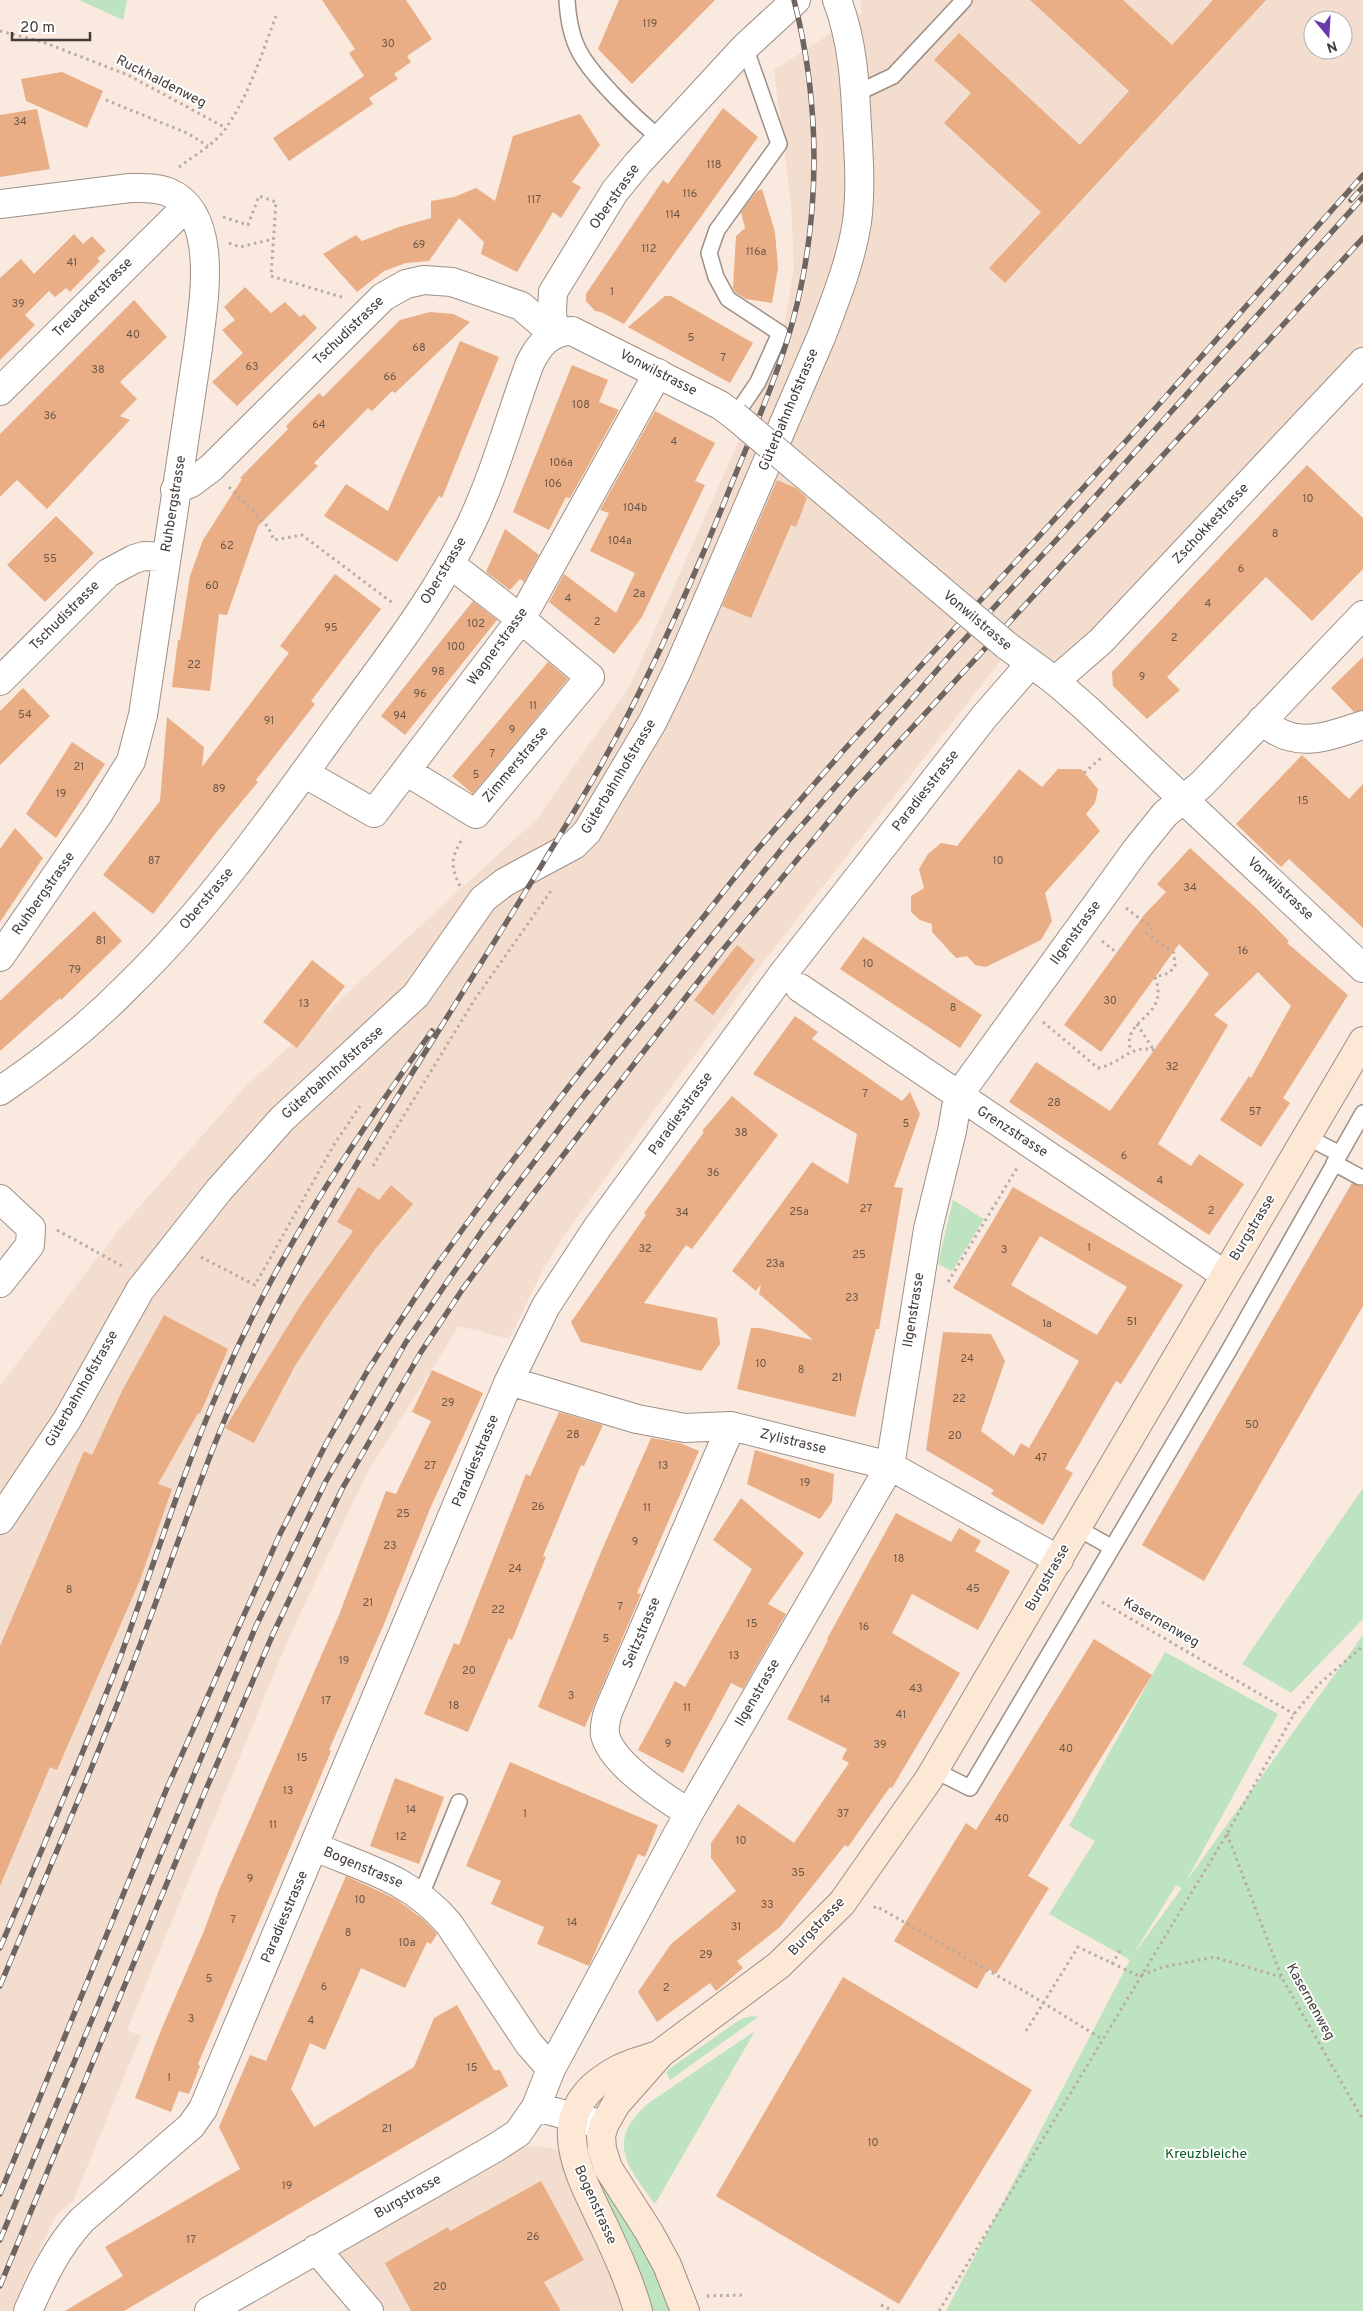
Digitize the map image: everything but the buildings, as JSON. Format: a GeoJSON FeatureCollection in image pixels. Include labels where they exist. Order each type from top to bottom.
{"type":"FeatureCollection","features":[{"type":"Feature","properties":{"kind":"main road","name":"Burgstrasse"},"geometry":{"type":"LineString","coordinates":[[661,2053],[779,1966],[842,1903],[934,1770],[1363,1041]]}},
{"type":"Feature","properties":{"kind":"main road","name":"Bogenstrasse"},"geometry":{"type":"LineString","coordinates":[[638,2311],[615,2250],[578,2171],[572,2152],[571,2134],[574,2117],[583,2099],[599,2082],[619,2069],[661,2053]]}},
{"type":"Feature","properties":{"kind":"main road","name":"Bogenstrasse"},"geometry":{"type":"LineString","coordinates":[[661,2053],[616,2104],[604,2125],[601,2136],[602,2149],[608,2168],[650,2232],[667,2265],[694,2303]]}},
{"type":"Feature","properties":{"kind":"street","name":"Oberstrasse"},"geometry":{"type":"LineString","coordinates":[[0,1091],[72,1036],[131,984],[192,917],[242,857],[304,773],[414,619],[450,564],[485,492],[530,363],[538,346],[554,334],[553,292],[615,191],[660,138],[745,47],[796,0]]}},
{"type":"Feature","properties":{"kind":"street","name":"Güterbahnhofstrasse"},"geometry":{"type":"LineString","coordinates":[[0,1520],[67,1420],[140,1290],[237,1168],[282,1119],[416,995],[474,909],[496,888],[574,845],[587,832],[653,721],[678,669],[840,289],[857,221],[859,146],[850,42],[837,0]]}},
{"type":"Feature","properties":{"kind":"street"},"geometry":{"type":"LineString","coordinates":[[0,204],[130,188],[149,188],[177,199]]}},
{"type":"Feature","properties":{"kind":"street","name":"Treuackerstrasse"},"geometry":{"type":"LineString","coordinates":[[0,391],[177,199]]}},
{"type":"Feature","properties":{"kind":"street","name":"Ruhbergstrasse"},"geometry":{"type":"LineString","coordinates":[[0,957],[99,813],[131,761],[143,715],[204,292],[205,259],[201,236],[195,216],[177,199]]}},
{"type":"Feature","properties":{"kind":"street","name":"Tschudistrasse"},"geometry":{"type":"LineString","coordinates":[[175,490],[191,483],[211,468],[383,297],[406,284],[424,280],[452,282],[521,306],[554,334]]}},
{"type":"Feature","properties":{"kind":"street","name":"Vonwilstrasse"},"geometry":{"type":"LineString","coordinates":[[554,334],[572,331],[720,405],[735,416],[1006,645],[1054,681],[1184,799],[1363,968]]}},
{"type":"Feature","properties":{"kind":"street","name":"Zschokkestrasse"},"geometry":{"type":"LineString","coordinates":[[1054,681],[1101,641],[1363,362]]}},
{"type":"Feature","properties":{"kind":"street","name":"Wagnerstrasse"},"geometry":{"type":"LineString","coordinates":[[304,773],[374,813],[521,619],[658,373]]}},
{"type":"Feature","properties":{"kind":"street","name":"Tschudistrasse"},"geometry":{"type":"LineString","coordinates":[[0,681],[108,573],[134,559],[144,556],[166,557]]}},
{"type":"Feature","properties":{"kind":"street"},"geometry":{"type":"LineString","coordinates":[[450,564],[521,619]]}},
{"type":"Feature","properties":{"kind":"street","name":"Ilgenstrasse"},"geometry":{"type":"LineString","coordinates":[[551,2069],[689,1813],[890,1466],[928,1229],[952,1131],[958,1096],[1136,850],[1165,814],[1201,785],[1363,615]]}},
{"type":"Feature","properties":{"kind":"street","name":"Zimmerstrasse"},"geometry":{"type":"LineString","coordinates":[[406,771],[476,814],[590,676],[521,619]]}},
{"type":"Feature","properties":{"kind":"street","name":"Paradiesstrasse"},"geometry":{"type":"LineString","coordinates":[[28,2311],[54,2256],[66,2237],[82,2220],[198,2118],[315,1847],[509,1381],[546,1306],[597,1228],[782,975],[984,718],[1030,664]]}},
{"type":"Feature","properties":{"kind":"street"},"geometry":{"type":"LineString","coordinates":[[1262,720],[1273,731],[1284,737],[1310,739],[1363,725]]}},
{"type":"Feature","properties":{"kind":"street","name":"Grenzstrasse"},"geometry":{"type":"LineString","coordinates":[[800,988],[1225,1275]]}},
{"type":"Feature","properties":{"kind":"street"},"geometry":{"type":"LineString","coordinates":[[0,1199],[44,1229],[0,1283]]}},
{"type":"Feature","properties":{"kind":"street","name":"Zylistrasse"},"geometry":{"type":"LineString","coordinates":[[509,1381],[637,1419],[685,1428],[731,1426],[890,1466],[1059,1560]]}},
{"type":"Feature","properties":{"kind":"street","name":"Seitzstrasse"},"geometry":{"type":"LineString","coordinates":[[689,1813],[664,1797],[618,1757],[605,1735],[605,1725],[608,1712],[731,1426]]}},
{"type":"Feature","properties":{"kind":"street","name":"Bogenstrasse"},"geometry":{"type":"LineString","coordinates":[[315,1847],[407,1885],[434,1906],[450,1924],[529,2044],[551,2069]]}},
{"type":"Feature","properties":{"kind":"street"},"geometry":{"type":"LineString","coordinates":[[551,2069],[536,2107],[604,2125]]}},
{"type":"Feature","properties":{"kind":"street","name":"Burgstrasse"},"geometry":{"type":"LineString","coordinates":[[209,2311],[495,2148],[518,2133],[536,2107]]}},
{"type":"Feature","properties":{"kind":"street"},"geometry":{"type":"LineString","coordinates":[[316,2249],[370,2311]]}},
{"type":"Feature","properties":{"kind":"lane"},"geometry":{"type":"LineString","coordinates":[[567,0],[572,32],[580,53],[593,71],[643,125],[660,138]]}},
{"type":"Feature","properties":{"kind":"lane"},"geometry":{"type":"LineString","coordinates":[[856,94],[893,76],[964,0]]}},
{"type":"Feature","properties":{"kind":"lane"},"geometry":{"type":"LineString","coordinates":[[735,416],[758,382],[780,333],[728,299],[716,277],[709,253],[717,230],[779,144],[745,47]]}},
{"type":"Feature","properties":{"kind":"lane"},"geometry":{"type":"LineString","coordinates":[[934,1770],[970,1788],[1228,1352],[1363,1113]]}},
{"type":"Feature","properties":{"kind":"lane"},"geometry":{"type":"LineString","coordinates":[[1307,1137],[1360,1177]]}},
{"type":"Feature","properties":{"kind":"lane"},"geometry":{"type":"LineString","coordinates":[[1077,1528],[1112,1547]]}},
{"type":"Feature","properties":{"kind":"lane"},"geometry":{"type":"LineString","coordinates":[[421,1895],[460,1802]]}},
{"type":"Feature","properties":{"kind":"path"},"geometry":{"type":"LineString","coordinates":[[177,199],[176,169],[208,146],[226,128],[253,77],[276,16]]}},
{"type":"Feature","properties":{"kind":"path","name":"Ruckhaldenweg"},"geometry":{"type":"LineString","coordinates":[[0,31],[43,42],[128,76],[226,128]]}},
{"type":"Feature","properties":{"kind":"path"},"geometry":{"type":"LineString","coordinates":[[106,100],[187,133],[208,146]]}},
{"type":"Feature","properties":{"kind":"path"},"geometry":{"type":"LineString","coordinates":[[218,219],[225,216],[248,225],[259,196],[276,202],[271,276],[353,300]]}},
{"type":"Feature","properties":{"kind":"path"},"geometry":{"type":"LineString","coordinates":[[226,242],[240,247],[273,239]]}},
{"type":"Feature","properties":{"kind":"path"},"geometry":{"type":"LineString","coordinates":[[224,482],[268,527],[274,540],[302,535],[414,619]]}},
{"type":"Feature","properties":{"kind":"path"},"geometry":{"type":"LineString","coordinates":[[1084,773],[1097,761]]}},
{"type":"Feature","properties":{"kind":"path"},"geometry":{"type":"LineString","coordinates":[[474,909],[458,885],[452,868],[453,855],[476,814]]}},
{"type":"Feature","properties":{"kind":"path"},"geometry":{"type":"LineString","coordinates":[[373,1166],[475,999],[556,883]]}},
{"type":"Feature","properties":{"kind":"path"},"geometry":{"type":"LineString","coordinates":[[1126,908],[1152,928],[1147,934],[1174,954],[1175,960],[1175,966],[1169,973],[1155,977],[1160,991],[1157,1002],[1137,1024],[1130,1035],[1129,1045],[1131,1052]]}},
{"type":"Feature","properties":{"kind":"path"},"geometry":{"type":"LineString","coordinates":[[1102,940],[1117,953]]}},
{"type":"Feature","properties":{"kind":"path"},"geometry":{"type":"LineString","coordinates":[[1042,1022],[1098,1068],[1106,1067],[1140,1048],[1154,1050],[1137,1024]]}},
{"type":"Feature","properties":{"kind":"path"},"geometry":{"type":"LineString","coordinates":[[176,1245],[255,1285],[335,1143],[360,1106]]}},
{"type":"Feature","properties":{"kind":"path"},"geometry":{"type":"LineString","coordinates":[[947,1285],[1018,1165]]}},
{"type":"Feature","properties":{"kind":"path"},"geometry":{"type":"LineString","coordinates":[[44,1229],[105,1258]]}},
{"type":"Feature","properties":{"kind":"path","name":"Kasernenweg"},"geometry":{"type":"LineString","coordinates":[[1101,1601],[1294,1714]]}},
{"type":"Feature","properties":{"kind":"path"},"geometry":{"type":"LineString","coordinates":[[939,2311],[1139,1976],[1227,1834],[1294,1714],[1319,1684],[1363,1646]]}},
{"type":"Feature","properties":{"kind":"path","name":"Kasernenweg"},"geometry":{"type":"LineString","coordinates":[[1227,1834],[1282,1978],[1363,2120]]}},
{"type":"Feature","properties":{"kind":"path"},"geometry":{"type":"LineString","coordinates":[[876,1906],[1102,2039]]}},
{"type":"Feature","properties":{"kind":"path"},"geometry":{"type":"LineString","coordinates":[[1026,2031],[1078,1948],[1139,1976],[1163,1967],[1214,1957],[1282,1978]]}},
{"type":"Feature","properties":{"kind":"path"},"geometry":{"type":"LineString","coordinates":[[1112,1964],[1121,1950]]}},
{"type":"Feature","properties":{"kind":"path"},"geometry":{"type":"LineString","coordinates":[[1356,2105],[1363,2110]]}},
{"type":"Feature","properties":{"kind":"path"},"geometry":{"type":"LineString","coordinates":[[694,2303],[746,2295]]}},
{"type":"Feature","properties":{"kind":"path"},"geometry":{"type":"LineString","coordinates":[[881,2304],[893,2311]]}},
{"type":"Feature","properties":{"kind":"shaded area"},"geometry":{"type":"Polygon","coordinates":[[[861,0],[1363,0],[1363,362],[1066,670],[1010,649],[768,956],[663,1098],[563,1237],[544,1268],[509,1339],[459,1326],[367,1473],[290,1635],[127,2030],[141,2036],[73,2201],[55,2216],[12,2311],[0,2311],[0,1386],[117,1232],[246,1086],[537,819],[630,686],[763,386],[785,323],[794,268],[791,203],[774,70],[862,13],[861,0]]]}},
{"type":"Feature","properties":{"kind":"shaded area"},"geometry":{"type":"Polygon","coordinates":[[[540,2146],[572,2152],[638,2311],[369,2311],[316,2249],[495,2148],[540,2146]]]}},
{"type":"Feature","properties":{"kind":"green space"},"geometry":{"type":"Polygon","coordinates":[[[79,0],[127,0],[123,20],[79,0]]]}},
{"type":"Feature","properties":{"kind":"green space"},"geometry":{"type":"Polygon","coordinates":[[[953,1200],[984,1219],[952,1271],[938,1264],[953,1200]]]}},
{"type":"Feature","properties":{"kind":"green space"},"geometry":{"type":"Polygon","coordinates":[[[1363,1488],[1363,1619],[1291,1693],[1242,1664],[1363,1488]]]}},
{"type":"Feature","properties":{"kind":"green space","name":"Kreuzbleiche"},"geometry":{"type":"Polygon","coordinates":[[[1363,1635],[1363,2311],[946,2311],[1130,1960],[1049,1914],[1095,1841],[1069,1826],[1165,1652],[1278,1714],[1185,1883],[1363,1635]],[[1176,1885],[1136,1951],[1182,1888],[1176,1885]]]}},
{"type":"Feature","properties":{"kind":"green space"},"geometry":{"type":"Polygon","coordinates":[[[753,2016],[758,2017],[670,2080],[666,2072],[672,2067],[741,2019],[753,2016]]]}},
{"type":"Feature","properties":{"kind":"green space"},"geometry":{"type":"Polygon","coordinates":[[[755,2031],[655,2204],[629,2165],[624,2141],[628,2128],[636,2116],[650,2102],[755,2031]]]}},
{"type":"Feature","properties":{"kind":"green space"},"geometry":{"type":"Polygon","coordinates":[[[585,2159],[591,2159],[634,2226],[673,2311],[651,2311],[640,2277],[585,2159]]]}},
{"type":"Feature","properties":{"kind":"railway"},"geometry":{"type":"LineString","coordinates":[[0,1986],[104,1737],[216,1442],[251,1359],[308,1248],[348,1179],[556,842],[614,741],[649,673],[681,603],[712,533],[761,412],[778,368],[802,284],[812,203],[813,121],[803,40],[794,0]]}},
{"type":"Feature","properties":{"kind":"railway"},"geometry":{"type":"LineString","coordinates":[[0,2194],[167,1788],[280,1534],[327,1442],[368,1370],[434,1269],[570,1085],[755,852],[843,751],[1136,430],[1363,175]]}},
{"type":"Feature","properties":{"kind":"railway"},"geometry":{"type":"LineString","coordinates":[[1351,200],[1363,187]]}},
{"type":"Feature","properties":{"kind":"railway"},"geometry":{"type":"LineString","coordinates":[[0,2240],[256,1626],[326,1481],[406,1342],[482,1231],[580,1101],[789,840],[952,653],[1060,536],[1363,197]]}},
{"type":"Feature","properties":{"kind":"railway"},"geometry":{"type":"LineString","coordinates":[[0,2286],[201,1801],[273,1634],[342,1489],[421,1352],[462,1290],[530,1198],[721,952],[852,793],[1363,238]]}},
{"type":"Feature","properties":{"kind":"railway"},"geometry":{"type":"LineString","coordinates":[[0,1948],[92,1729],[121,1655],[194,1449],[243,1335],[266,1290],[317,1201],[373,1115],[432,1031]]}}]}
